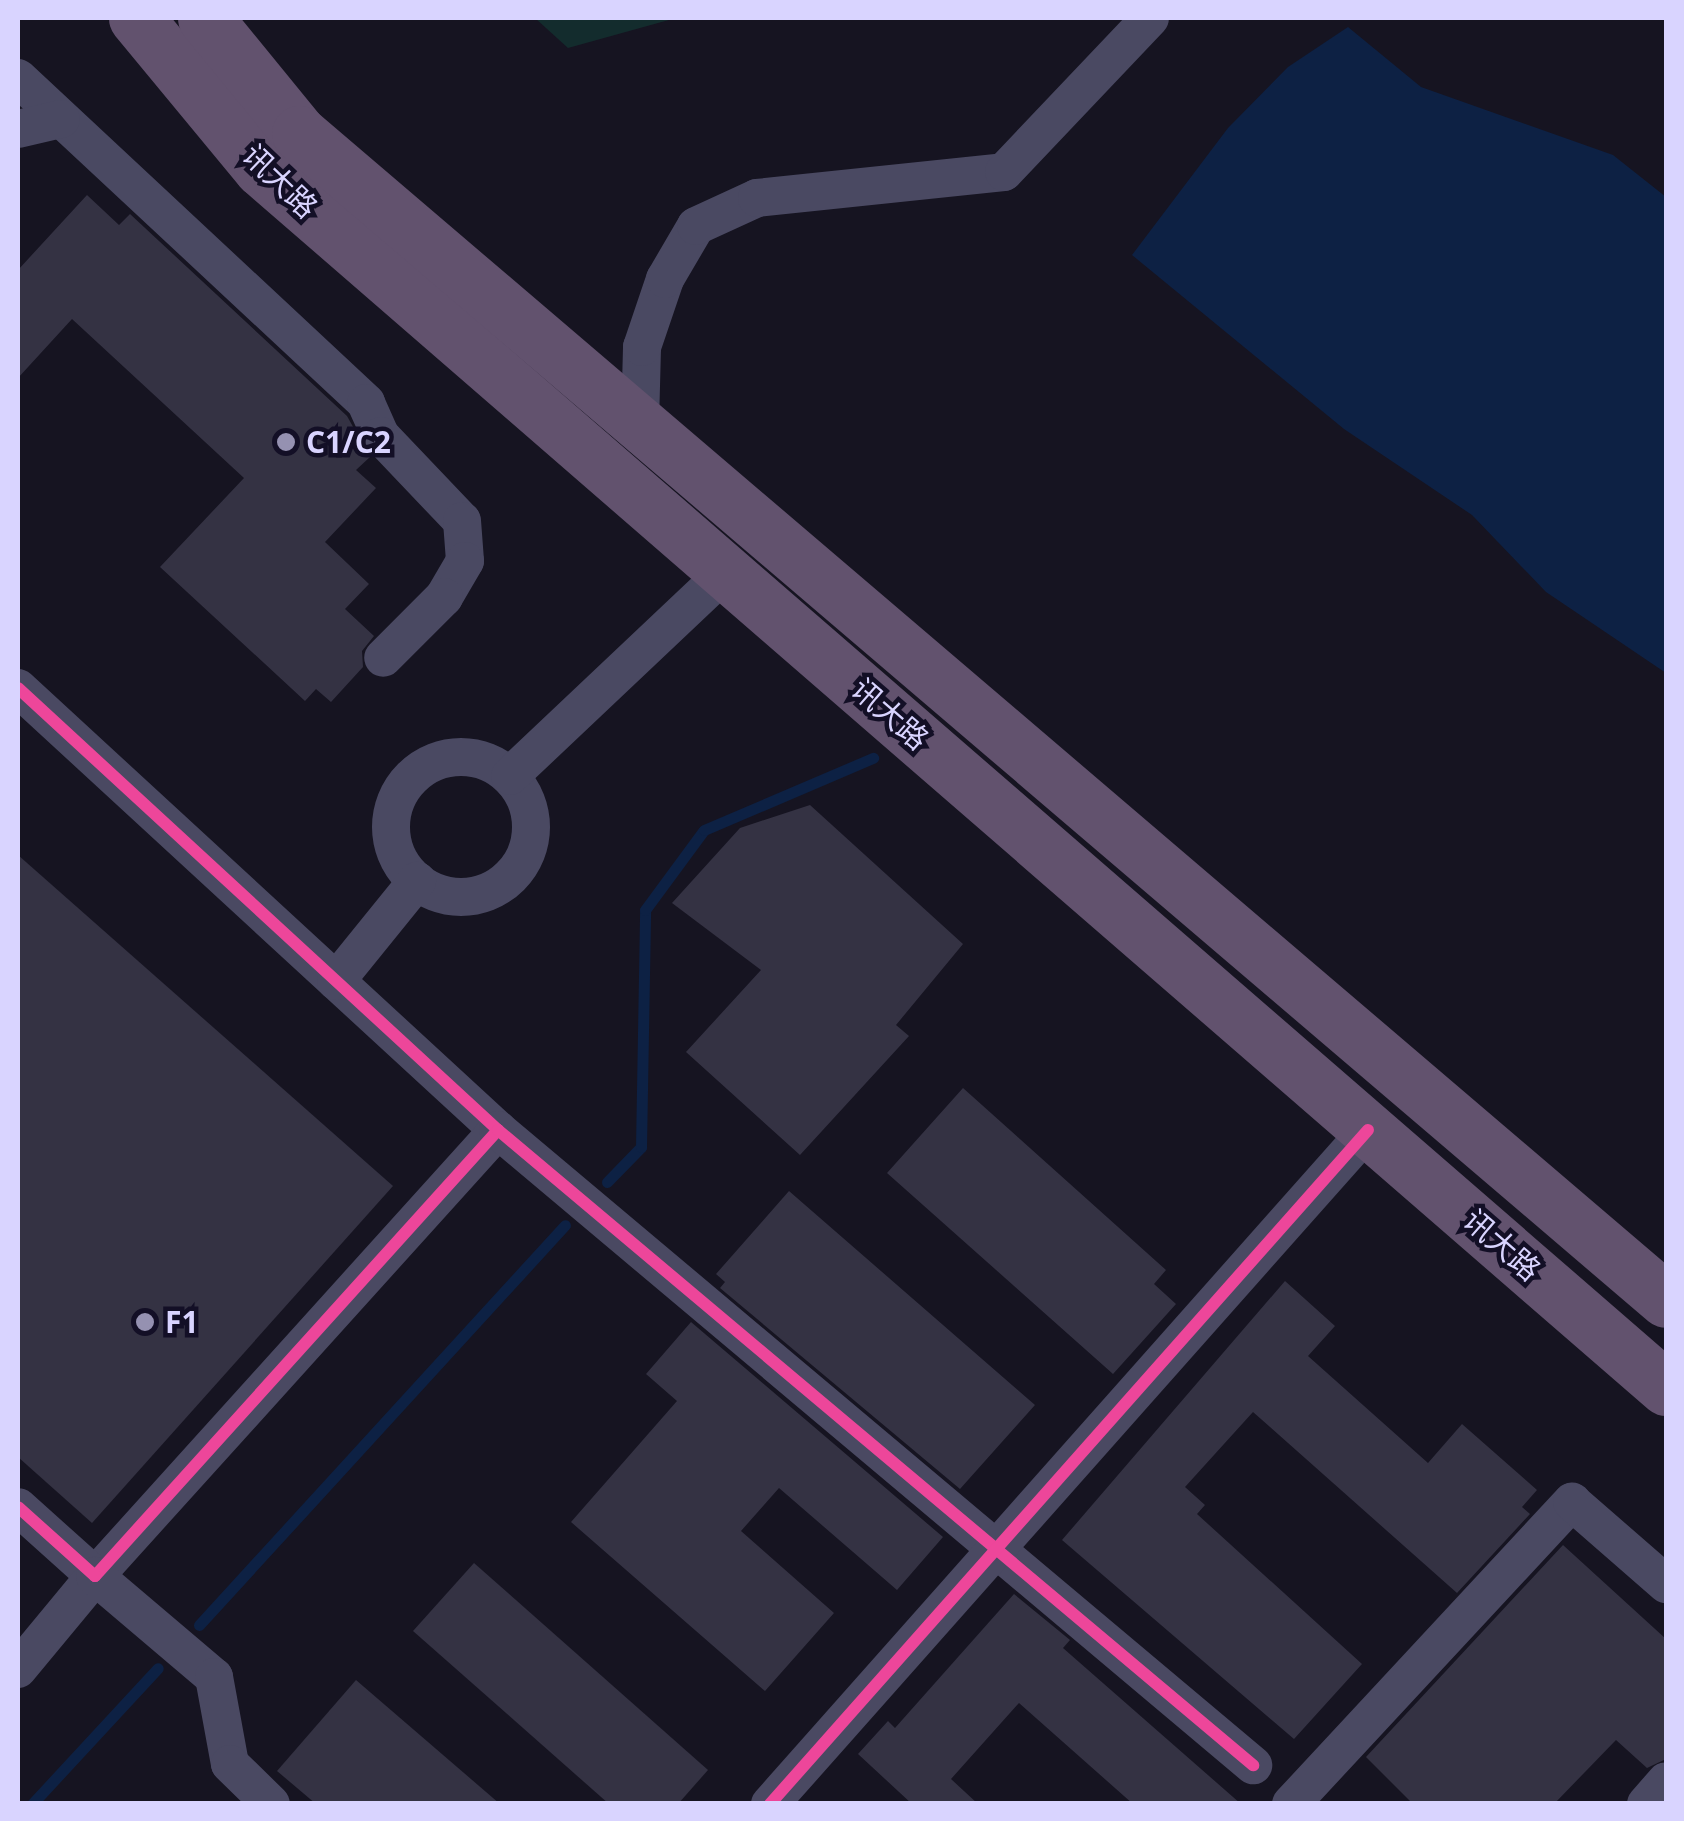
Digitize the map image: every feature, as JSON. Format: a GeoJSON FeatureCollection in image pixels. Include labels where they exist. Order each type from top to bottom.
{"type":"FeatureCollection","features":[{"type":"Feature","properties":{"kind":"highway","name":"讯大路"},"geometry":{"type":"LineString","coordinates":[[136,18],[261,169],[1666,1388]]}},
{"type":"Feature","properties":{"kind":"highway","name":"讯大路"},"geometry":{"type":"LineString","coordinates":[[204,18],[299,133],[1666,1300]]}},
{"type":"Feature","properties":{"kind":"street"},"geometry":{"type":"LineString","coordinates":[[640,424],[642,347],[665,280],[696,226],[757,198],[1004,172],[1150,18]]}},
{"type":"Feature","properties":{"kind":"street"},"geometry":{"type":"LineString","coordinates":[[18,78],[366,403],[382,436],[462,521],[465,561],[444,597],[383,658]]}},
{"type":"Feature","properties":{"kind":"street"},"geometry":{"type":"LineString","coordinates":[[18,130],[61,119]]}},
{"type":"Feature","properties":{"kind":"street"},"geometry":{"type":"LineString","coordinates":[[510,776],[726,572]]}},
{"type":"Feature","properties":{"kind":"street"},"geometry":{"type":"LineString","coordinates":[[18,688],[498,1130],[998,1545],[1252,1765]]}},
{"type":"Feature","properties":{"kind":"street"},"geometry":{"type":"LineString","coordinates":[[466,757],[510,776],[524,796],[531,840],[510,878],[470,896],[417,880],[391,833],[403,787],[431,765],[466,757]]}},
{"type":"Feature","properties":{"kind":"street"},"geometry":{"type":"LineString","coordinates":[[336,981],[417,880]]}},
{"type":"Feature","properties":{"kind":"street"},"geometry":{"type":"LineString","coordinates":[[18,1669],[96,1576],[498,1130]]}},
{"type":"Feature","properties":{"kind":"street"},"geometry":{"type":"LineString","coordinates":[[770,1804],[1368,1130]]}},
{"type":"Feature","properties":{"kind":"street"},"geometry":{"type":"LineString","coordinates":[[1292,1804],[1572,1502],[1666,1584]]}},
{"type":"Feature","properties":{"kind":"street"},"geometry":{"type":"LineString","coordinates":[[18,1507],[214,1677],[230,1764],[271,1804]]}},
{"type":"Feature","properties":{"kind":"street"},"geometry":{"type":"LineString","coordinates":[[1646,1804],[1666,1781]]}},
{"type":"Feature","properties":{"kind":"green space"},"geometry":{"type":"Polygon","coordinates":[[[535,18],[676,18],[568,48],[535,18]]]}},
{"type":"Feature","properties":{"kind":"water"},"geometry":{"type":"Polygon","coordinates":[[[1348,27],[1421,87],[1613,155],[1666,197],[1666,673],[1546,592],[1472,515],[1344,429],[1132,255],[1228,128],[1288,67],[1348,27]]]}},
{"type":"Feature","properties":{"kind":"building","name":"C1/C2"},"geometry":{"type":"Polygon","coordinates":[[[87,195],[119,225],[130,214],[347,416],[370,457],[356,470],[376,488],[325,542],[369,584],[345,609],[374,636],[362,651],[363,667],[331,702],[316,689],[305,701],[160,567],[244,478],[72,319],[18,378],[18,270],[87,195]]]}},
{"type":"Feature","properties":{"kind":"building"},"geometry":{"type":"Polygon","coordinates":[[[810,805],[963,944],[896,1025],[909,1036],[800,1155],[686,1052],[761,970],[672,903],[740,828],[810,805]]]}},
{"type":"Feature","properties":{"kind":"building","name":"F1"},"geometry":{"type":"Polygon","coordinates":[[[18,855],[393,1186],[92,1523],[18,1457],[18,855]]]}},
{"type":"Feature","properties":{"kind":"building"},"geometry":{"type":"Polygon","coordinates":[[[963,1088],[1166,1270],[1154,1284],[1176,1304],[1113,1374],[887,1173],[963,1088]]]}},
{"type":"Feature","properties":{"kind":"building"},"geometry":{"type":"Polygon","coordinates":[[[789,1191],[1035,1405],[960,1489],[720,1288],[725,1282],[716,1274],[789,1191]]]}},
{"type":"Feature","properties":{"kind":"building"},"geometry":{"type":"Polygon","coordinates":[[[1285,1281],[1335,1326],[1308,1356],[1428,1463],[1462,1424],[1537,1490],[1522,1507],[1530,1514],[1457,1593],[1253,1412],[1185,1487],[1205,1505],[1197,1514],[1362,1664],[1294,1739],[1062,1540],[1285,1281]]]}},
{"type":"Feature","properties":{"kind":"building"},"geometry":{"type":"Polygon","coordinates":[[[691,1322],[943,1537],[897,1590],[779,1488],[741,1531],[834,1613],[765,1691],[571,1522],[677,1401],[646,1374],[691,1322]]]}},
{"type":"Feature","properties":{"kind":"building"},"geometry":{"type":"Polygon","coordinates":[[[1563,1545],[1666,1639],[1666,1759],[1647,1768],[1616,1740],[1554,1804],[1413,1804],[1366,1757],[1563,1545]]]}},
{"type":"Feature","properties":{"kind":"building"},"geometry":{"type":"Polygon","coordinates":[[[474,1563],[708,1770],[678,1804],[609,1804],[413,1631],[474,1563]]]}},
{"type":"Feature","properties":{"kind":"building"},"geometry":{"type":"Polygon","coordinates":[[[1014,1594],[1070,1640],[1063,1648],[1241,1804],[1133,1804],[1019,1703],[951,1779],[978,1804],[912,1804],[858,1754],[888,1721],[895,1728],[1014,1594]]]}},
{"type":"Feature","properties":{"kind":"building"},"geometry":{"type":"Polygon","coordinates":[[[356,1680],[500,1804],[316,1804],[277,1771],[356,1680]]]}},
{"type":"Feature","properties":{"kind":"waterway"},"geometry":{"type":"LineString","coordinates":[[607,1182],[641,1147],[645,910],[704,830],[873,758]]}},
{"type":"Feature","properties":{"kind":"waterway"},"geometry":{"type":"LineString","coordinates":[[199,1625],[565,1225]]}},
{"type":"Feature","properties":{"kind":"waterway"},"geometry":{"type":"LineString","coordinates":[[32,1804],[158,1668]]}},
{"type":"Feature","properties":{"kind":"cycle path"},"geometry":{"type":"LineString","coordinates":[[18,688],[498,1130],[95,1576],[18,1507]]}},
{"type":"Feature","properties":{"kind":"cycle path"},"geometry":{"type":"LineString","coordinates":[[498,1130],[1253,1765]]}},
{"type":"Feature","properties":{"kind":"cycle path"},"geometry":{"type":"LineString","coordinates":[[770,1804],[1368,1130]]}},
{"type":"Feature","properties":{"kind":"place","name":"C1/C2"},"geometry":{"type":"Point","coordinates":[286,442]}},
{"type":"Feature","properties":{"kind":"place","name":"F1"},"geometry":{"type":"Point","coordinates":[145,1322]}}]}
